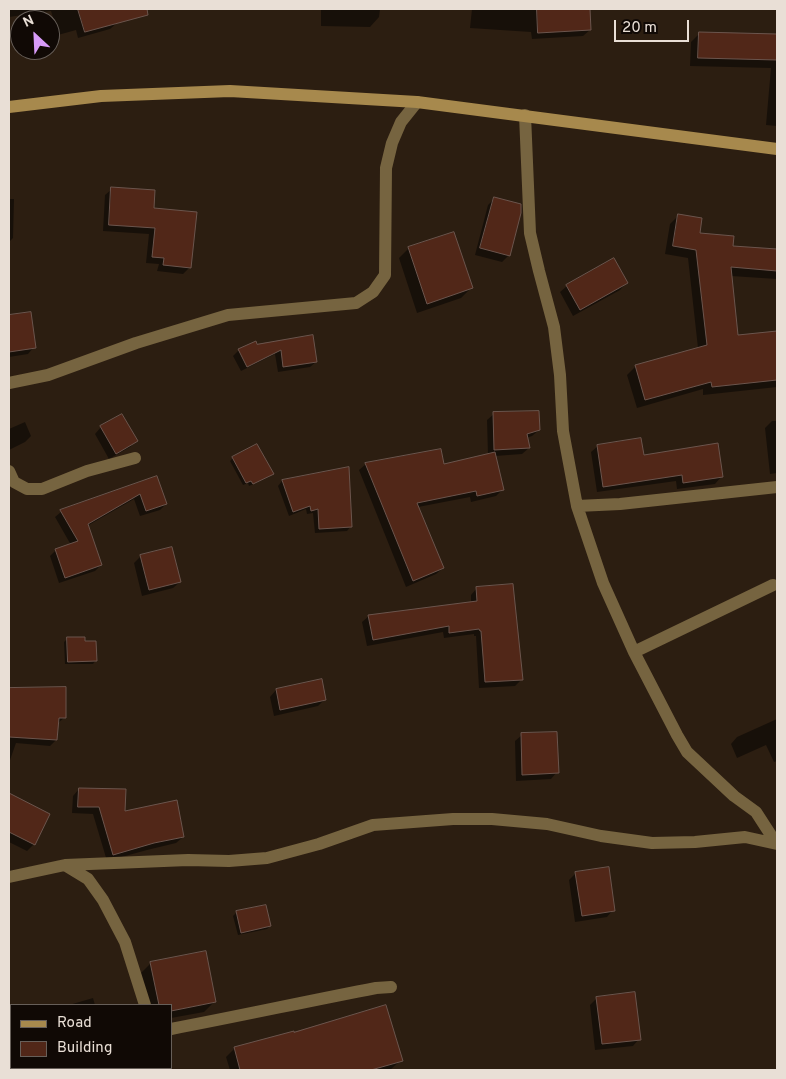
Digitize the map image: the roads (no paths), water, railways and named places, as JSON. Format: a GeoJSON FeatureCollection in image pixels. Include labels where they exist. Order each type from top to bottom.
{"type":"FeatureCollection","features":[{"type":"Feature","properties":{"kind":"main road"},"geometry":{"type":"LineString","coordinates":[[9,107],[101,96],[230,91],[416,102],[777,149]]}},
{"type":"Feature","properties":{"kind":"street"},"geometry":{"type":"LineString","coordinates":[[9,383],[48,375],[136,343],[228,315],[356,303],[373,292],[385,275],[386,168],[392,142],[401,122],[416,102]]}},
{"type":"Feature","properties":{"kind":"street"},"geometry":{"type":"LineString","coordinates":[[525,116],[530,233],[554,327],[560,375],[563,431],[577,506],[602,583],[634,652],[687,752],[734,796],[756,812],[777,844]]}},
{"type":"Feature","properties":{"kind":"street"},"geometry":{"type":"LineString","coordinates":[[9,471],[14,482],[27,490],[42,489],[86,471],[135,458]]}},
{"type":"Feature","properties":{"kind":"street"},"geometry":{"type":"LineString","coordinates":[[577,506],[620,504],[777,487]]}},
{"type":"Feature","properties":{"kind":"street"},"geometry":{"type":"LineString","coordinates":[[634,652],[772,586]]}},
{"type":"Feature","properties":{"kind":"street"},"geometry":{"type":"LineString","coordinates":[[9,877],[65,865],[188,860],[229,861],[267,858],[319,844],[372,825],[453,819],[492,819],[547,824],[601,836],[652,843],[745,838],[777,844]]}},
{"type":"Feature","properties":{"kind":"street"},"geometry":{"type":"LineString","coordinates":[[65,865],[88,879],[103,900],[125,942],[144,1004]]}},
{"type":"Feature","properties":{"kind":"street"},"geometry":{"type":"LineString","coordinates":[[172,1029],[376,988],[391,987]]}}]}
